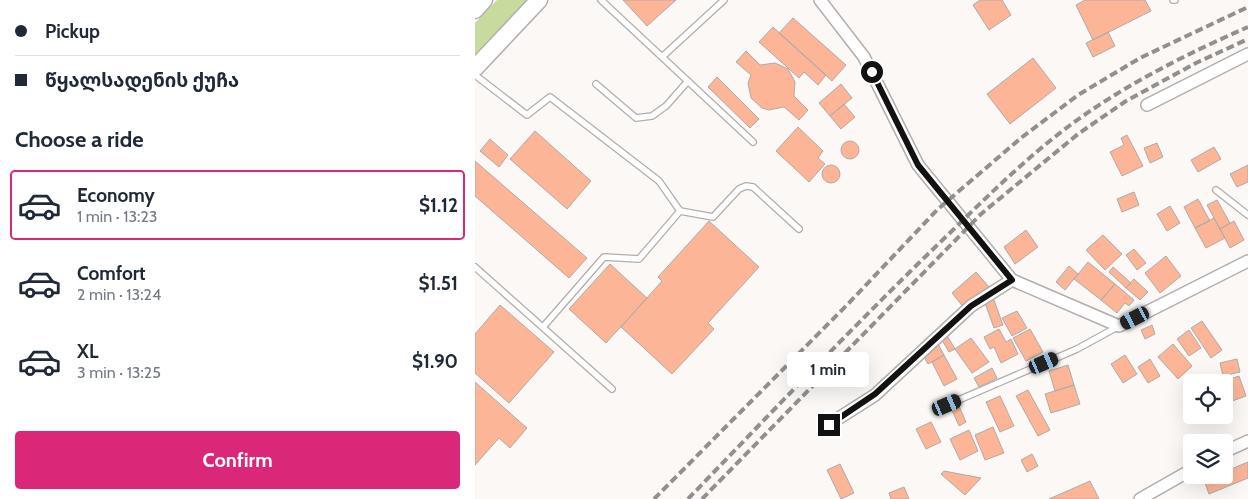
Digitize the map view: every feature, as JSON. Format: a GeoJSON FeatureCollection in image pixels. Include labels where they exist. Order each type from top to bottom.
{"type":"FeatureCollection","features":[{"type":"Feature","properties":{"kind":"main road"},"geometry":{"type":"LineString","coordinates":[[475,10],[484,0]]}},
{"type":"Feature","properties":{"kind":"main road"},"geometry":{"type":"LineString","coordinates":[[475,68],[539,0]]}},
{"type":"Feature","properties":{"kind":"street"},"geometry":{"type":"LineString","coordinates":[[820,0],[864,57],[918,165],[1012,280],[1119,326],[1248,261]]}},
{"type":"Feature","properties":{"kind":"street"},"geometry":{"type":"LineString","coordinates":[[1147,106],[1248,54]]}},
{"type":"Feature","properties":{"kind":"street"},"geometry":{"type":"LineString","coordinates":[[829,425],[875,394],[971,306],[1012,280]]}},
{"type":"Feature","properties":{"kind":"street"},"geometry":{"type":"LineString","coordinates":[[1233,448],[1248,441]]}},
{"type":"Feature","properties":{"kind":"street"},"geometry":{"type":"LineString","coordinates":[[1140,499],[1183,475]]}},
{"type":"Feature","properties":{"kind":"lane"},"geometry":{"type":"LineString","coordinates":[[662,57],[724,0]]}},
{"type":"Feature","properties":{"kind":"lane"},"geometry":{"type":"LineString","coordinates":[[605,1],[753,142]]}},
{"type":"Feature","properties":{"kind":"lane"},"geometry":{"type":"LineString","coordinates":[[475,75],[527,115],[550,97],[659,181],[680,211],[713,217],[739,189],[746,186],[753,187],[799,229]]}},
{"type":"Feature","properties":{"kind":"lane"},"geometry":{"type":"LineString","coordinates":[[596,84],[636,118],[652,116],[666,106],[688,81]]}},
{"type":"Feature","properties":{"kind":"lane"},"geometry":{"type":"LineString","coordinates":[[1216,190],[1248,215]]}},
{"type":"Feature","properties":{"kind":"lane"},"geometry":{"type":"LineString","coordinates":[[543,327],[604,256],[639,259],[680,211]]}},
{"type":"Feature","properties":{"kind":"lane"},"geometry":{"type":"LineString","coordinates":[[475,267],[612,389]]}},
{"type":"Feature","properties":{"kind":"lane"},"geometry":{"type":"LineString","coordinates":[[947,405],[1077,350],[1119,326]]}},
{"type":"Feature","properties":{"kind":"green space"},"geometry":{"type":"Polygon","coordinates":[[[497,0],[529,0],[475,57],[475,23],[497,0]]]}},
{"type":"Feature","properties":{"kind":"building"},"geometry":{"type":"Polygon","coordinates":[[[623,0],[676,0],[647,26],[623,0]]]}},
{"type":"Feature","properties":{"kind":"building"},"geometry":{"type":"Polygon","coordinates":[[[980,0],[1002,0],[1011,15],[989,30],[973,5],[980,0]]]}},
{"type":"Feature","properties":{"kind":"building"},"geometry":{"type":"Polygon","coordinates":[[[1085,0],[1145,0],[1151,11],[1093,40],[1076,5],[1085,0]]]}},
{"type":"Feature","properties":{"kind":"building"},"geometry":{"type":"Polygon","coordinates":[[[793,18],[846,65],[832,81],[779,33],[793,18]]]}},
{"type":"Feature","properties":{"kind":"building"},"geometry":{"type":"Polygon","coordinates":[[[773,27],[826,75],[818,85],[804,72],[799,78],[759,42],[773,27]]]}},
{"type":"Feature","properties":{"kind":"building"},"geometry":{"type":"Polygon","coordinates":[[[1108,32],[1115,46],[1093,57],[1086,43],[1108,32]]]}},
{"type":"Feature","properties":{"kind":"building"},"geometry":{"type":"Polygon","coordinates":[[[746,51],[760,65],[775,63],[788,69],[795,82],[794,96],[808,110],[799,120],[784,107],[769,110],[762,108],[751,98],[748,83],[751,75],[736,62],[746,51]]]}},
{"type":"Feature","properties":{"kind":"building"},"geometry":{"type":"Polygon","coordinates":[[[1033,58],[1056,88],[1010,124],[987,94],[1033,58]]]}},
{"type":"Feature","properties":{"kind":"building"},"geometry":{"type":"Polygon","coordinates":[[[717,77],[759,119],[750,128],[708,87],[717,77]]]}},
{"type":"Feature","properties":{"kind":"building"},"geometry":{"type":"Polygon","coordinates":[[[841,84],[852,98],[830,116],[819,103],[841,84]]]}},
{"type":"Feature","properties":{"kind":"building"},"geometry":{"type":"Polygon","coordinates":[[[844,104],[855,117],[841,129],[830,116],[844,104]]]}},
{"type":"Feature","properties":{"kind":"building"},"geometry":{"type":"Polygon","coordinates":[[[798,127],[823,151],[818,158],[825,164],[809,182],[776,151],[798,127]]]}},
{"type":"Feature","properties":{"kind":"building"},"geometry":{"type":"Polygon","coordinates":[[[535,131],[591,181],[567,209],[510,159],[535,131]]]}},
{"type":"Feature","properties":{"kind":"building"},"geometry":{"type":"Polygon","coordinates":[[[1127,135],[1143,166],[1122,176],[1110,152],[1124,145],[1121,138],[1127,135]]]}},
{"type":"Feature","properties":{"kind":"building"},"geometry":{"type":"Polygon","coordinates":[[[490,139],[508,155],[499,167],[480,151],[490,139]]]}},
{"type":"Feature","properties":{"kind":"building"},"geometry":{"type":"Polygon","coordinates":[[[850,141],[856,144],[859,150],[856,156],[850,159],[844,156],[841,150],[844,144],[850,141]]]}},
{"type":"Feature","properties":{"kind":"building"},"geometry":{"type":"Polygon","coordinates":[[[1157,143],[1163,157],[1150,163],[1144,148],[1157,143]]]}},
{"type":"Feature","properties":{"kind":"building"},"geometry":{"type":"Polygon","coordinates":[[[1214,147],[1221,159],[1198,172],[1191,160],[1214,147]]]}},
{"type":"Feature","properties":{"kind":"building"},"geometry":{"type":"Polygon","coordinates":[[[475,161],[587,258],[569,278],[475,196],[475,161]]]}},
{"type":"Feature","properties":{"kind":"building"},"geometry":{"type":"Polygon","coordinates":[[[831,165],[837,168],[840,174],[837,180],[831,183],[825,180],[822,174],[825,168],[831,165]]]}},
{"type":"Feature","properties":{"kind":"building"},"geometry":{"type":"Polygon","coordinates":[[[1248,165],[1248,182],[1237,187],[1230,174],[1248,165]]]}},
{"type":"Feature","properties":{"kind":"building"},"geometry":{"type":"Polygon","coordinates":[[[1134,192],[1139,205],[1122,212],[1117,199],[1134,192]]]}},
{"type":"Feature","properties":{"kind":"building"},"geometry":{"type":"Polygon","coordinates":[[[1198,199],[1210,221],[1195,228],[1184,207],[1198,199]]]}},
{"type":"Feature","properties":{"kind":"building"},"geometry":{"type":"Polygon","coordinates":[[[1217,200],[1230,223],[1220,229],[1207,205],[1217,200]]]}},
{"type":"Feature","properties":{"kind":"building"},"geometry":{"type":"Polygon","coordinates":[[[1170,206],[1180,223],[1167,231],[1157,214],[1170,206]]]}},
{"type":"Feature","properties":{"kind":"building"},"geometry":{"type":"Polygon","coordinates":[[[1214,218],[1225,238],[1206,248],[1195,228],[1214,218]]]}},
{"type":"Feature","properties":{"kind":"building"},"geometry":{"type":"Polygon","coordinates":[[[709,221],[759,267],[708,323],[714,329],[672,374],[621,327],[662,281],[658,277],[709,221]]]}},
{"type":"Feature","properties":{"kind":"building"},"geometry":{"type":"Polygon","coordinates":[[[1234,221],[1244,240],[1230,248],[1220,229],[1234,221]]]}},
{"type":"Feature","properties":{"kind":"building"},"geometry":{"type":"Polygon","coordinates":[[[1026,230],[1038,247],[1015,264],[1004,247],[1026,230]]]}},
{"type":"Feature","properties":{"kind":"building"},"geometry":{"type":"Polygon","coordinates":[[[1103,235],[1122,254],[1105,270],[1086,250],[1103,235]]]}},
{"type":"Feature","properties":{"kind":"building"},"geometry":{"type":"Polygon","coordinates":[[[1134,249],[1146,263],[1137,270],[1126,255],[1134,249]]]}},
{"type":"Feature","properties":{"kind":"building"},"geometry":{"type":"Polygon","coordinates":[[[1166,256],[1181,276],[1160,293],[1145,273],[1166,256]]]}},
{"type":"Feature","properties":{"kind":"building"},"geometry":{"type":"Polygon","coordinates":[[[1088,262],[1115,284],[1101,300],[1074,279],[1088,262]]]}},
{"type":"Feature","properties":{"kind":"building"},"geometry":{"type":"Polygon","coordinates":[[[610,264],[647,298],[606,343],[569,309],[610,264]]]}},
{"type":"Feature","properties":{"kind":"building"},"geometry":{"type":"Polygon","coordinates":[[[1069,266],[1078,274],[1065,290],[1056,282],[1069,266]]]}},
{"type":"Feature","properties":{"kind":"building"},"geometry":{"type":"Polygon","coordinates":[[[1113,267],[1131,283],[1126,288],[1109,272],[1113,267]]]}},
{"type":"Feature","properties":{"kind":"building"},"geometry":{"type":"Polygon","coordinates":[[[976,272],[989,287],[964,308],[952,293],[976,272]]]}},
{"type":"Feature","properties":{"kind":"building"},"geometry":{"type":"Polygon","coordinates":[[[1134,279],[1148,292],[1140,300],[1126,288],[1134,279]]]}},
{"type":"Feature","properties":{"kind":"building"},"geometry":{"type":"Polygon","coordinates":[[[1115,284],[1134,300],[1129,306],[1125,303],[1117,313],[1101,300],[1115,284]]]}},
{"type":"Feature","properties":{"kind":"building"},"geometry":{"type":"Polygon","coordinates":[[[994,300],[1003,325],[994,328],[985,303],[994,300]]]}},
{"type":"Feature","properties":{"kind":"building"},"geometry":{"type":"Polygon","coordinates":[[[500,305],[554,352],[509,403],[475,373],[475,334],[500,305]]]}},
{"type":"Feature","properties":{"kind":"building"},"geometry":{"type":"Polygon","coordinates":[[[1017,311],[1027,328],[1012,336],[1002,318],[1017,311]]]}},
{"type":"Feature","properties":{"kind":"building"},"geometry":{"type":"Polygon","coordinates":[[[1202,321],[1222,350],[1211,358],[1191,328],[1202,321]]]}},
{"type":"Feature","properties":{"kind":"building"},"geometry":{"type":"Polygon","coordinates":[[[1152,325],[1155,334],[1145,339],[1141,330],[1152,325]]]}},
{"type":"Feature","properties":{"kind":"building"},"geometry":{"type":"Polygon","coordinates":[[[999,329],[1006,342],[1011,339],[1018,354],[1001,363],[994,347],[990,349],[984,337],[999,329]]]}},
{"type":"Feature","properties":{"kind":"building"},"geometry":{"type":"Polygon","coordinates":[[[1030,329],[1043,352],[1026,361],[1013,338],[1030,329]]]}},
{"type":"Feature","properties":{"kind":"building"},"geometry":{"type":"Polygon","coordinates":[[[1189,330],[1201,348],[1189,356],[1177,339],[1189,330]]]}},
{"type":"Feature","properties":{"kind":"building"},"geometry":{"type":"Polygon","coordinates":[[[948,337],[955,349],[949,352],[942,340],[948,337]]]}},
{"type":"Feature","properties":{"kind":"building"},"geometry":{"type":"Polygon","coordinates":[[[971,338],[989,362],[972,373],[955,349],[971,338]]]}},
{"type":"Feature","properties":{"kind":"building"},"geometry":{"type":"Polygon","coordinates":[[[938,344],[944,355],[928,364],[922,353],[938,344]]]}},
{"type":"Feature","properties":{"kind":"building"},"geometry":{"type":"Polygon","coordinates":[[[1173,344],[1192,366],[1178,379],[1158,357],[1173,344]]]}},
{"type":"Feature","properties":{"kind":"building"},"geometry":{"type":"Polygon","coordinates":[[[944,355],[957,379],[944,386],[932,362],[944,355]]]}},
{"type":"Feature","properties":{"kind":"building"},"geometry":{"type":"Polygon","coordinates":[[[1125,355],[1137,374],[1123,383],[1111,364],[1125,355]]]}},
{"type":"Feature","properties":{"kind":"building"},"geometry":{"type":"Polygon","coordinates":[[[1150,359],[1160,376],[1148,383],[1138,367],[1150,359]]]}},
{"type":"Feature","properties":{"kind":"building"},"geometry":{"type":"Polygon","coordinates":[[[1237,359],[1240,372],[1223,374],[1220,363],[1237,359]]]}},
{"type":"Feature","properties":{"kind":"building"},"geometry":{"type":"Polygon","coordinates":[[[1068,365],[1074,385],[1055,391],[1049,371],[1068,365]]]}},
{"type":"Feature","properties":{"kind":"building"},"geometry":{"type":"Polygon","coordinates":[[[992,368],[997,378],[979,387],[974,378],[992,368]]]}},
{"type":"Feature","properties":{"kind":"building"},"geometry":{"type":"Polygon","coordinates":[[[1239,376],[1246,396],[1233,401],[1233,378],[1239,376]]]}},
{"type":"Feature","properties":{"kind":"building"},"geometry":{"type":"Polygon","coordinates":[[[475,382],[527,428],[510,448],[499,438],[475,465],[475,382]]]}},
{"type":"Feature","properties":{"kind":"building"},"geometry":{"type":"Polygon","coordinates":[[[1074,385],[1080,404],[1051,413],[1045,394],[1074,385]]]}},
{"type":"Feature","properties":{"kind":"building"},"geometry":{"type":"Polygon","coordinates":[[[1028,390],[1050,430],[1038,436],[1016,396],[1028,390]]]}},
{"type":"Feature","properties":{"kind":"building"},"geometry":{"type":"Polygon","coordinates":[[[1000,396],[1014,426],[1000,432],[986,402],[1000,396]]]}},
{"type":"Feature","properties":{"kind":"building"},"geometry":{"type":"Polygon","coordinates":[[[958,404],[966,422],[959,426],[951,408],[958,404]]]}},
{"type":"Feature","properties":{"kind":"building"},"geometry":{"type":"Polygon","coordinates":[[[931,422],[941,442],[926,449],[916,429],[931,422]]]}},
{"type":"Feature","properties":{"kind":"building"},"geometry":{"type":"Polygon","coordinates":[[[993,427],[1004,453],[985,460],[975,435],[993,427]]]}},
{"type":"Feature","properties":{"kind":"building"},"geometry":{"type":"Polygon","coordinates":[[[969,430],[978,451],[960,460],[950,439],[969,430]]]}},
{"type":"Feature","properties":{"kind":"building"},"geometry":{"type":"Polygon","coordinates":[[[1032,454],[1038,466],[1027,472],[1021,460],[1032,454]]]}},
{"type":"Feature","properties":{"kind":"building"},"geometry":{"type":"Polygon","coordinates":[[[1248,462],[1248,478],[1209,494],[1205,484],[1233,484],[1233,468],[1248,462]]]}},
{"type":"Feature","properties":{"kind":"building"},"geometry":{"type":"Polygon","coordinates":[[[840,464],[854,493],[841,499],[827,470],[840,464]]]}},
{"type":"Feature","properties":{"kind":"building"},"geometry":{"type":"Polygon","coordinates":[[[944,471],[981,478],[965,495],[941,474],[944,471]]]}},
{"type":"Feature","properties":{"kind":"building"},"geometry":{"type":"Polygon","coordinates":[[[1090,481],[1099,499],[1049,499],[1090,481]]]}},
{"type":"Feature","properties":{"kind":"building"},"geometry":{"type":"Polygon","coordinates":[[[904,487],[909,499],[891,499],[889,493],[904,487]]]}},
{"type":"Feature","properties":{"kind":"railway"},"geometry":{"type":"LineString","coordinates":[[654,499],[847,305],[938,209],[1021,138],[1078,95],[1140,58],[1248,7]]}},
{"type":"Feature","properties":{"kind":"railway"},"geometry":{"type":"LineString","coordinates":[[688,499],[806,376],[978,205],[1031,156],[1069,126],[1133,84],[1179,59],[1248,27]]}},
{"type":"Feature","properties":{"kind":"railway"},"geometry":{"type":"LineString","coordinates":[[702,499],[981,214],[1078,134],[1126,101],[1196,63],[1248,39]]}},
{"type":"Feature","properties":{"kind":"route"},"geometry":{"type":"LineString","coordinates":[[829,425],[875,394],[971,306],[1012,280],[918,165],[872,72]]}}]}
